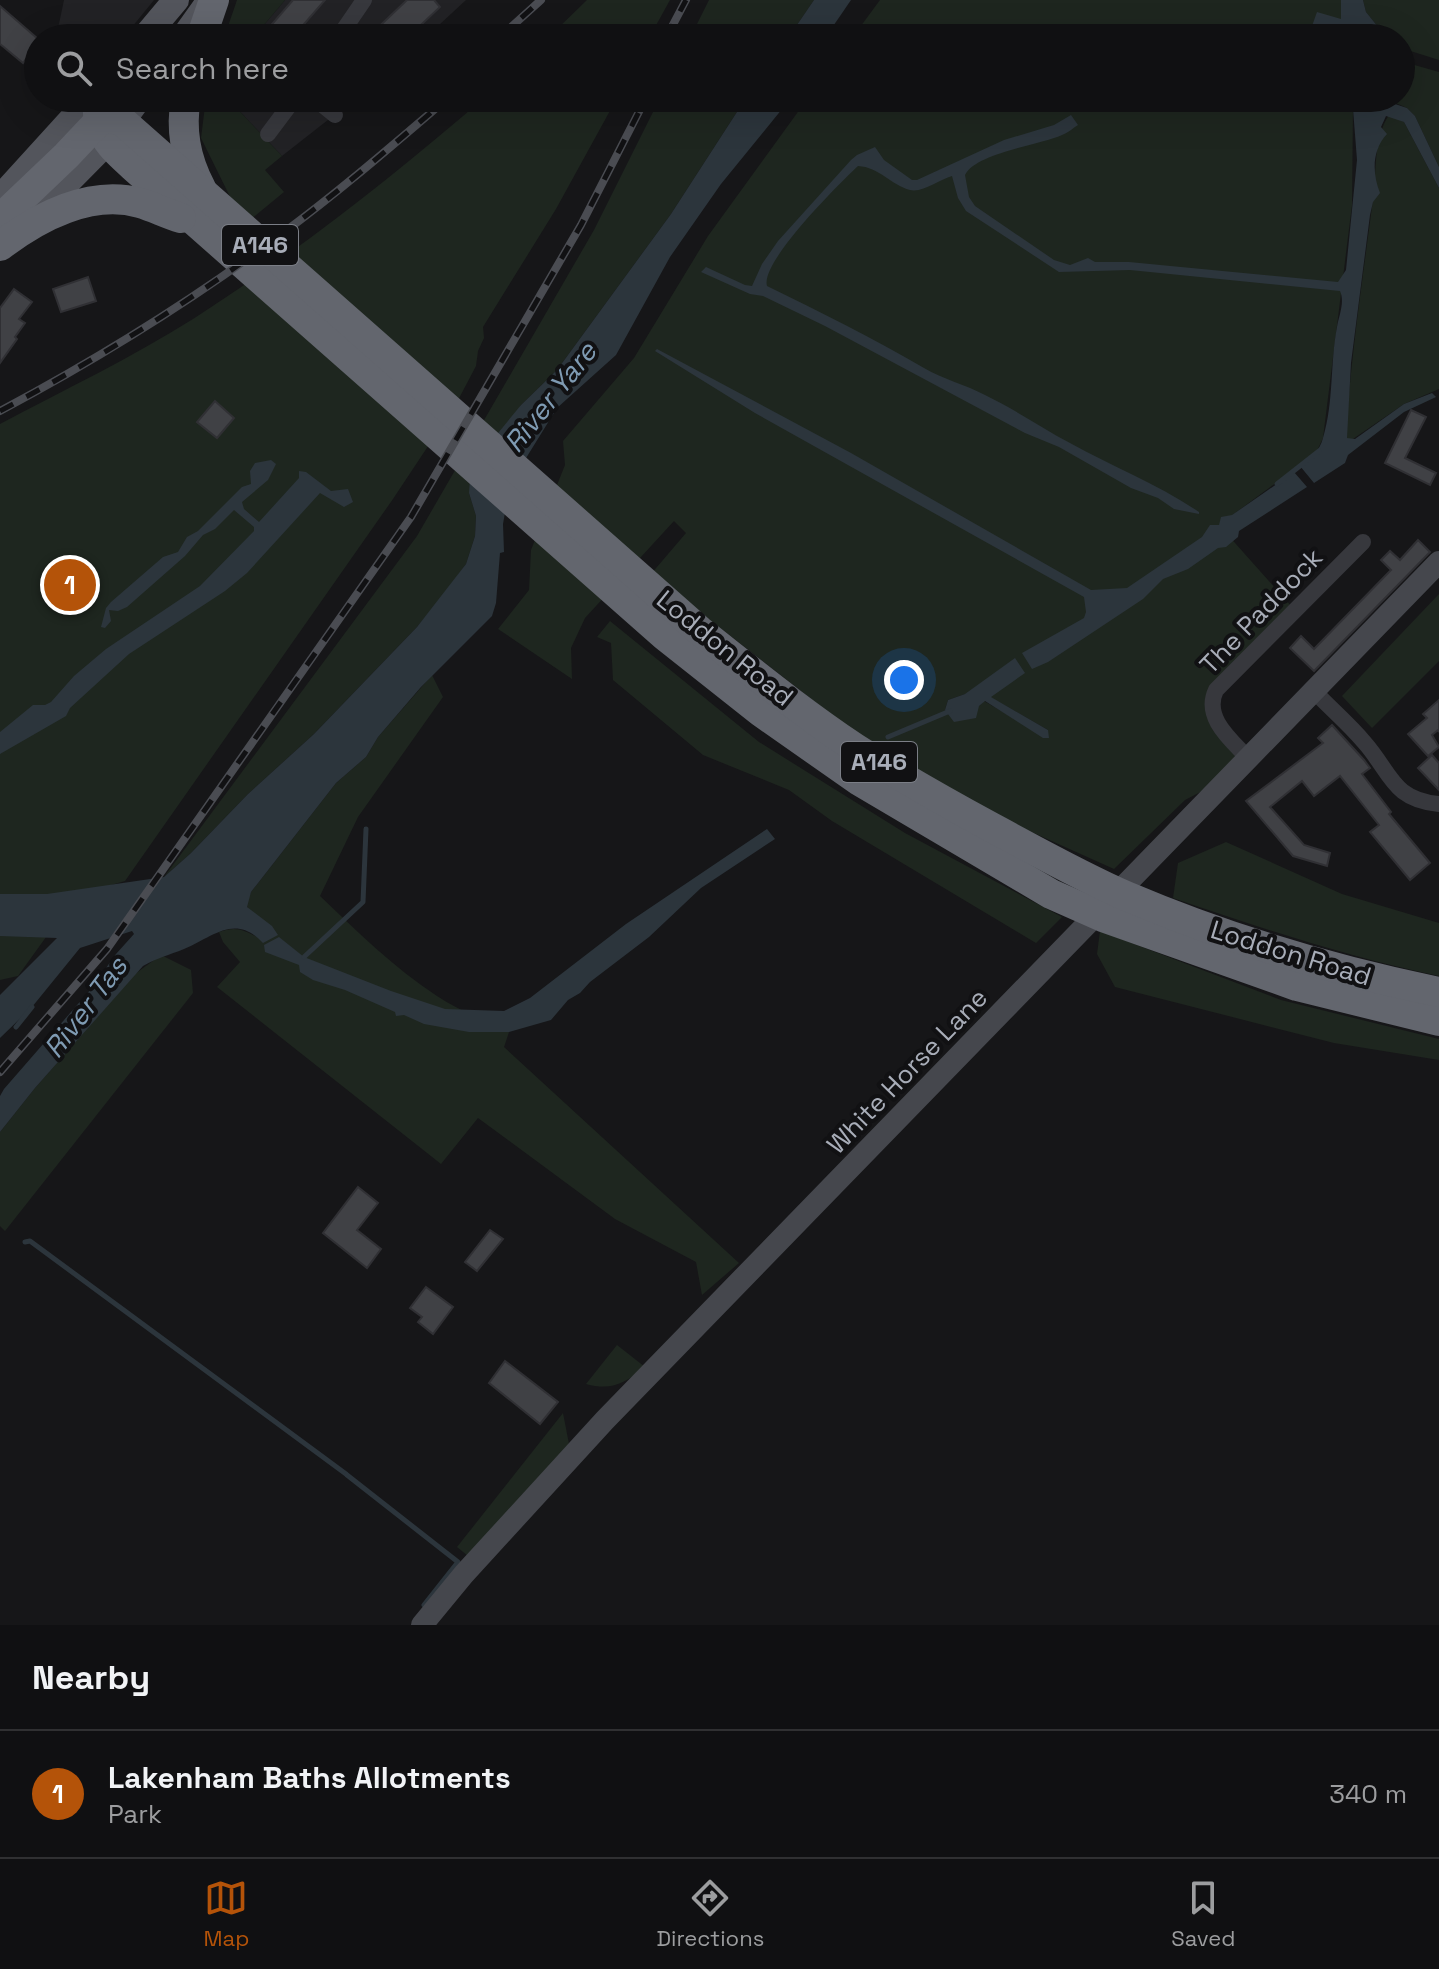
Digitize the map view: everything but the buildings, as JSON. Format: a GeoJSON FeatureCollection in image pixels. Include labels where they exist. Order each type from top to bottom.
{"type":"FeatureCollection","features":[{"type":"Feature","properties":{"kind":"highway"},"geometry":{"type":"LineString","coordinates":[[205,24],[212,0]]}},
{"type":"Feature","properties":{"kind":"highway","name":"A146"},"geometry":{"type":"LineString","coordinates":[[185,112],[184,143],[202,210]]}},
{"type":"Feature","properties":{"kind":"highway","name":"A146"},"geometry":{"type":"LineString","coordinates":[[6,232],[66,156],[109,113]]}},
{"type":"Feature","properties":{"kind":"highway","name":"Loddon Road"},"geometry":{"type":"LineString","coordinates":[[109,113],[202,210],[673,625],[761,712],[858,780],[1051,894],[1366,977],[1439,992]]}},
{"type":"Feature","properties":{"kind":"highway","name":"Loddon Road"},"geometry":{"type":"LineString","coordinates":[[6,232],[55,211],[113,199],[202,210]]}},
{"type":"Feature","properties":{"kind":"highway","name":"Loddon Road"},"geometry":{"type":"LineString","coordinates":[[673,625],[776,691],[854,747],[1158,924],[1297,986],[1439,1021]]}},
{"type":"Feature","properties":{"kind":"main road"},"geometry":{"type":"LineString","coordinates":[[156,24],[176,0]]}},
{"type":"Feature","properties":{"kind":"main road"},"geometry":{"type":"LineString","coordinates":[[194,24],[212,0]]}},
{"type":"Feature","properties":{"kind":"main road"},"geometry":{"type":"LineString","coordinates":[[0,198],[109,113]]}},
{"type":"Feature","properties":{"kind":"street"},"geometry":{"type":"LineString","coordinates":[[348,24],[364,0]]}},
{"type":"Feature","properties":{"kind":"street"},"geometry":{"type":"LineString","coordinates":[[268,134],[284,112]]}},
{"type":"Feature","properties":{"kind":"street"},"geometry":{"type":"LineString","coordinates":[[331,112],[335,115]]}},
{"type":"Feature","properties":{"kind":"street","name":"The Paddock"},"geometry":{"type":"LineString","coordinates":[[1247,757],[1216,720],[1211,709],[1216,690],[1363,542]]}},
{"type":"Feature","properties":{"kind":"street","name":"White Horse Lane"},"geometry":{"type":"LineString","coordinates":[[422,1625],[464,1574],[605,1420],[1439,562]]}},
{"type":"Feature","properties":{"kind":"street"},"geometry":{"type":"LineString","coordinates":[[1315,692],[1368,745],[1387,775],[1405,795],[1417,801],[1439,804]]}},
{"type":"Feature","properties":{"kind":"shaded area"},"geometry":{"type":"Polygon","coordinates":[[[64,0],[154,0],[134,24],[59,24],[64,0]]]}},
{"type":"Feature","properties":{"kind":"shaded area"},"geometry":{"type":"Polygon","coordinates":[[[237,0],[285,0],[265,24],[229,24],[237,0]]]}},
{"type":"Feature","properties":{"kind":"shaded area"},"geometry":{"type":"Polygon","coordinates":[[[285,0],[466,0],[440,24],[265,24],[285,0]]]}},
{"type":"Feature","properties":{"kind":"shaded area"},"geometry":{"type":"Polygon","coordinates":[[[587,0],[670,0],[657,24],[562,24],[587,0]]]}},
{"type":"Feature","properties":{"kind":"shaded area"},"geometry":{"type":"Polygon","coordinates":[[[709,0],[814,0],[798,24],[697,24],[709,0]]]}},
{"type":"Feature","properties":{"kind":"shaded area"},"geometry":{"type":"Polygon","coordinates":[[[880,0],[1341,0],[1342,24],[862,24],[880,0]]]}},
{"type":"Feature","properties":{"kind":"shaded area"},"geometry":{"type":"Polygon","coordinates":[[[1363,0],[1439,0],[1439,60],[1415,52],[1415,24],[1376,24],[1366,12],[1363,0]]]}},
{"type":"Feature","properties":{"kind":"shaded area"},"geometry":{"type":"Polygon","coordinates":[[[1415,65],[1439,72],[1439,167],[1411,112],[1415,112],[1415,65]]]}},
{"type":"Feature","properties":{"kind":"shaded area"},"geometry":{"type":"Polygon","coordinates":[[[204,112],[240,112],[282,156],[265,170],[284,192],[244,225],[201,138],[204,112]]]}},
{"type":"Feature","properties":{"kind":"shaded area"},"geometry":{"type":"Polygon","coordinates":[[[240,112],[338,112],[282,156],[240,112]]]}},
{"type":"Feature","properties":{"kind":"shaded area"},"geometry":{"type":"Polygon","coordinates":[[[467,112],[609,112],[556,209],[483,327],[484,338],[476,366],[456,404],[393,499],[125,881],[87,892],[59,919],[18,976],[0,980],[0,424],[146,347],[232,294],[414,157],[467,112]]]}},
{"type":"Feature","properties":{"kind":"shaded area"},"geometry":{"type":"Polygon","coordinates":[[[653,112],[737,112],[671,214],[557,370],[521,405],[469,493],[476,516],[475,536],[466,564],[446,592],[417,627],[314,734],[164,877],[417,536],[594,230],[653,112]]]}},
{"type":"Feature","properties":{"kind":"shaded area"},"geometry":{"type":"Polygon","coordinates":[[[798,112],[1353,112],[1352,205],[1323,438],[1316,453],[1219,525],[1292,607],[1208,691],[1240,754],[1212,786],[1185,800],[1114,869],[994,815],[855,733],[651,574],[686,533],[674,521],[585,618],[571,648],[572,679],[498,629],[529,590],[531,550],[565,465],[563,441],[634,358],[708,236],[798,112]],[[965,694],[948,700],[945,710],[979,706],[984,701],[1044,736],[1048,730],[990,697],[965,694]]]}},
{"type":"Feature","properties":{"kind":"shaded area"},"geometry":{"type":"Polygon","coordinates":[[[1389,115],[1404,122],[1439,188],[1439,389],[1404,404],[1350,441],[1346,433],[1348,403],[1376,155],[1380,134],[1389,115]]]}},
{"type":"Feature","properties":{"kind":"shaded area"},"geometry":{"type":"Polygon","coordinates":[[[1439,594],[1439,661],[1372,728],[1342,696],[1439,594]]]}},
{"type":"Feature","properties":{"kind":"shaded area"},"geometry":{"type":"Polygon","coordinates":[[[610,621],[759,742],[905,833],[1062,917],[1036,943],[832,821],[789,790],[703,755],[613,680],[611,643],[597,637],[610,621]]]}},
{"type":"Feature","properties":{"kind":"shaded area"},"geometry":{"type":"Polygon","coordinates":[[[432,675],[443,697],[358,817],[320,896],[376,949],[421,985],[455,1006],[509,1032],[504,1047],[739,1263],[702,1295],[696,1262],[615,1219],[478,1118],[441,1164],[217,987],[240,962],[223,942],[219,932],[236,929],[261,939],[246,904],[251,892],[336,783],[366,757],[378,737],[432,675]]]}},
{"type":"Feature","properties":{"kind":"shaded area"},"geometry":{"type":"Polygon","coordinates":[[[1226,842],[1342,894],[1439,923],[1439,976],[1338,951],[1173,898],[1178,863],[1226,842]]]}},
{"type":"Feature","properties":{"kind":"shaded area"},"geometry":{"type":"Polygon","coordinates":[[[1100,931],[1281,1000],[1439,1039],[1439,1060],[1334,1043],[1115,987],[1097,954],[1100,931]]]}},
{"type":"Feature","properties":{"kind":"shaded area"},"geometry":{"type":"Polygon","coordinates":[[[161,955],[191,970],[193,993],[5,1231],[0,1226],[0,1132],[135,974],[161,955]]]}},
{"type":"Feature","properties":{"kind":"shaded area"},"geometry":{"type":"Polygon","coordinates":[[[617,1345],[645,1367],[618,1384],[603,1387],[586,1384],[617,1345]]]}},
{"type":"Feature","properties":{"kind":"shaded area"},"geometry":{"type":"Polygon","coordinates":[[[563,1413],[570,1449],[468,1556],[457,1547],[563,1413]]]}},
{"type":"Feature","properties":{"kind":"water"},"geometry":{"type":"Polygon","coordinates":[[[814,0],[851,0],[835,24],[798,24],[814,0]]]}},
{"type":"Feature","properties":{"kind":"water"},"geometry":{"type":"Polygon","coordinates":[[[1341,0],[1363,0],[1366,12],[1376,24],[1313,24],[1317,12],[1341,19],[1341,0]]]}},
{"type":"Feature","properties":{"kind":"water"},"geometry":{"type":"Polygon","coordinates":[[[737,112],[780,112],[721,184],[670,257],[616,355],[557,408],[510,484],[503,524],[504,552],[500,553],[492,616],[421,687],[378,737],[366,757],[336,783],[251,892],[247,907],[272,926],[278,935],[263,943],[243,930],[224,930],[143,966],[0,1132],[0,1096],[4,1089],[134,934],[132,931],[80,948],[32,1007],[0,1038],[0,995],[57,938],[0,936],[0,894],[47,894],[164,877],[314,734],[417,627],[466,564],[475,536],[476,516],[469,493],[471,466],[521,405],[557,370],[671,214],[737,112]]]}},
{"type":"Feature","properties":{"kind":"water"},"geometry":{"type":"Polygon","coordinates":[[[1353,112],[1411,112],[1439,167],[1439,188],[1404,122],[1386,116],[1381,127],[1387,134],[1378,147],[1375,162],[1380,193],[1373,202],[1370,215],[1351,363],[1347,438],[1355,439],[1404,404],[1432,393],[1436,397],[1404,412],[1348,455],[1345,463],[1314,483],[1300,466],[1320,447],[1323,438],[1342,304],[1340,291],[1130,270],[1059,272],[966,211],[958,198],[952,176],[926,188],[910,190],[872,169],[858,166],[788,242],[768,275],[767,286],[931,372],[996,400],[1070,443],[1168,493],[1199,514],[1174,509],[825,326],[763,296],[750,294],[701,272],[706,267],[752,286],[778,241],[851,160],[875,147],[884,160],[912,180],[917,180],[1004,140],[1054,125],[1071,115],[1078,125],[1066,133],[995,155],[971,167],[965,175],[969,197],[975,206],[1054,260],[1070,265],[1088,258],[1095,262],[1129,262],[1338,282],[1346,270],[1357,160],[1353,112]]]}},
{"type":"Feature","properties":{"kind":"water"},"geometry":{"type":"Polygon","coordinates":[[[657,349],[851,453],[1091,590],[1127,588],[1202,537],[1210,525],[1219,525],[1221,517],[1232,515],[1294,472],[1307,487],[1239,531],[1238,537],[1226,547],[1218,548],[1188,569],[1163,579],[1143,599],[1048,662],[1032,669],[1022,653],[1084,618],[1084,597],[755,413],[655,351],[657,349]]]}},
{"type":"Feature","properties":{"kind":"water"},"geometry":{"type":"Polygon","coordinates":[[[271,460],[276,464],[268,480],[242,502],[244,509],[259,522],[299,478],[299,471],[306,472],[331,491],[348,489],[353,502],[344,507],[320,493],[247,573],[225,591],[129,654],[70,708],[66,716],[0,754],[0,732],[33,705],[51,702],[74,676],[106,649],[200,586],[254,531],[254,527],[234,510],[127,607],[118,611],[109,610],[111,621],[105,628],[101,627],[106,608],[111,602],[163,557],[178,552],[187,537],[198,531],[242,487],[251,484],[250,471],[255,463],[271,460]]]}},
{"type":"Feature","properties":{"kind":"water"},"geometry":{"type":"Polygon","coordinates":[[[1015,658],[1025,673],[991,697],[1048,730],[1049,738],[1043,738],[985,701],[979,706],[976,718],[954,722],[945,710],[948,700],[965,694],[1015,658]]]}},
{"type":"Feature","properties":{"kind":"water"},"geometry":{"type":"Polygon","coordinates":[[[767,829],[775,839],[701,888],[649,937],[568,1000],[551,1020],[509,1032],[469,1032],[424,1024],[404,1015],[396,1016],[395,1012],[345,990],[313,980],[300,972],[299,965],[265,952],[264,945],[279,937],[304,957],[445,1009],[504,1011],[530,998],[626,924],[767,829]]]}},
{"type":"Feature","properties":{"kind":"waterway"},"geometry":{"type":"LineString","coordinates":[[1277,484],[1319,451]]}},
{"type":"Feature","properties":{"kind":"waterway"},"geometry":{"type":"LineString","coordinates":[[888,737],[950,711]]}},
{"type":"Feature","properties":{"kind":"waterway"},"geometry":{"type":"LineString","coordinates":[[304,957],[363,902],[366,829]]}},
{"type":"Feature","properties":{"kind":"waterway"},"geometry":{"type":"LineString","coordinates":[[16,1027],[32,1007]]}},
{"type":"Feature","properties":{"kind":"waterway"},"geometry":{"type":"LineString","coordinates":[[25,1242],[30,1241],[346,1474]]}},
{"type":"Feature","properties":{"kind":"waterway"},"geometry":{"type":"LineString","coordinates":[[347,1475],[458,1562],[424,1605]]}},
{"type":"Feature","properties":{"kind":"railway"},"geometry":{"type":"LineString","coordinates":[[514,24],[541,0]]}},
{"type":"Feature","properties":{"kind":"railway"},"geometry":{"type":"LineString","coordinates":[[673,24],[686,0]]}},
{"type":"Feature","properties":{"kind":"railway"},"geometry":{"type":"LineString","coordinates":[[0,411],[73,371],[215,281],[325,201],[432,112]]}},
{"type":"Feature","properties":{"kind":"railway"},"geometry":{"type":"LineString","coordinates":[[0,1072],[107,949],[411,517],[581,225],[639,112]]}},
{"type":"Feature","properties":{"kind":"place","name":"Lakenham Baths Allotments"},"geometry":{"type":"Point","coordinates":[70,585]}},
{"type":"Feature","properties":{"kind":"water label","name":"River Yare"},"geometry":{"type":"Point","coordinates":[550,397]}},
{"type":"Feature","properties":{"kind":"water label","name":"River Tas"},"geometry":{"type":"Point","coordinates":[85,1007]}}]}
